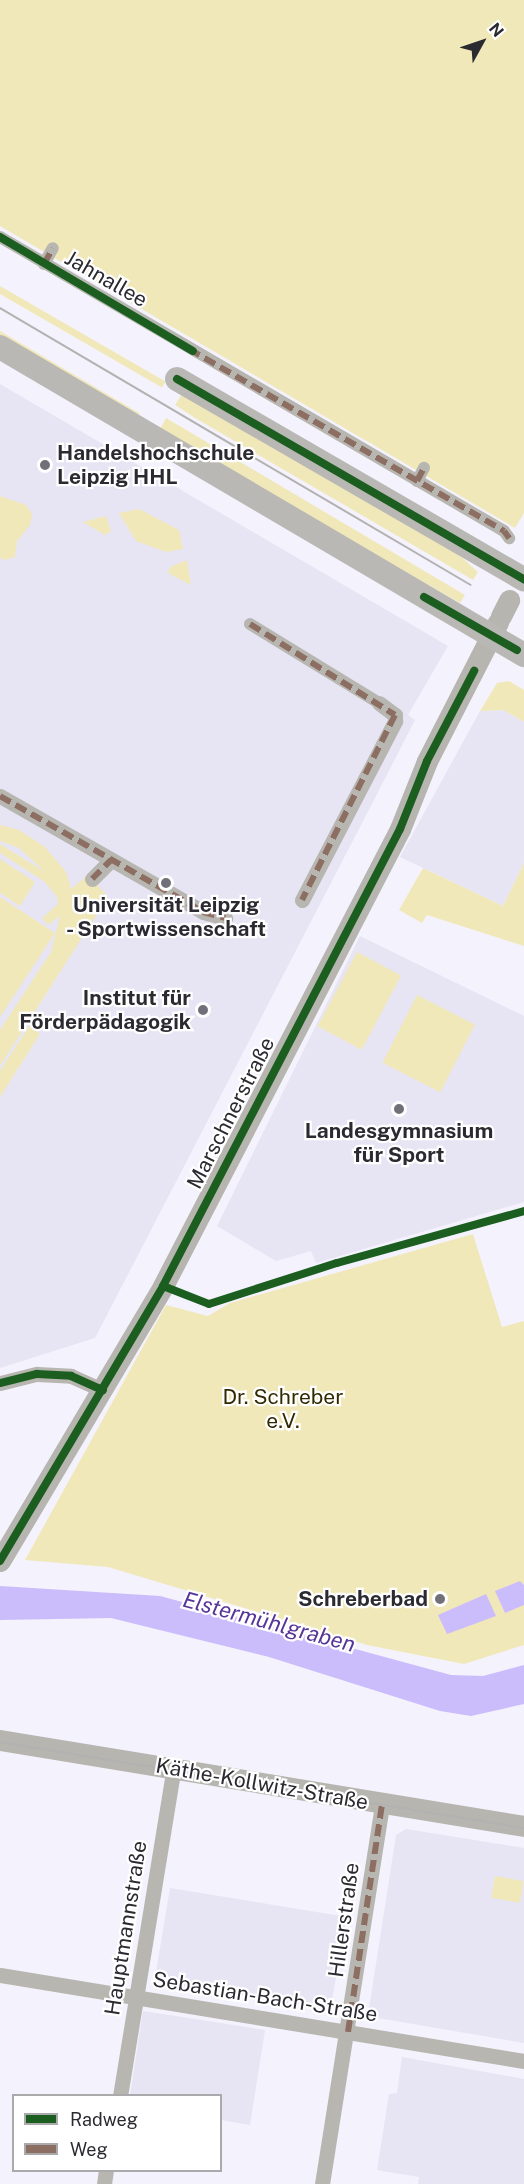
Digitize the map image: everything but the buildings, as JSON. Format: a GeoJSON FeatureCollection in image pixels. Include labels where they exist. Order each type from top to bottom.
{"type":"FeatureCollection","features":[{"type":"Feature","properties":{"kind":"main road"},"geometry":{"type":"LineString","coordinates":[[0,347],[500,617],[524,655]]}},
{"type":"Feature","properties":{"kind":"main road"},"geometry":{"type":"LineString","coordinates":[[177,379],[486,560],[523,575]]}},
{"type":"Feature","properties":{"kind":"main road","name":"Marschnerstraße"},"geometry":{"type":"LineString","coordinates":[[0,1561],[163,1286],[400,829],[427,761],[523,575]]}},
{"type":"Feature","properties":{"kind":"main road","name":"Käthe-Kollwitz-Straße"},"geometry":{"type":"LineString","coordinates":[[0,1740],[382,1805],[524,1826]]}},
{"type":"Feature","properties":{"kind":"street","name":"Jahnallee"},"geometry":{"type":"LineString","coordinates":[[0,237],[504,531],[509,538]]}},
{"type":"Feature","properties":{"kind":"street","name":"Jahnallee"},"geometry":{"type":"LineString","coordinates":[[44,264],[52,248]]}},
{"type":"Feature","properties":{"kind":"street"},"geometry":{"type":"LineString","coordinates":[[417,481],[424,468]]}},
{"type":"Feature","properties":{"kind":"street"},"geometry":{"type":"LineString","coordinates":[[250,624],[395,715],[395,721],[302,900]]}},
{"type":"Feature","properties":{"kind":"street"},"geometry":{"type":"LineString","coordinates":[[0,796],[203,912],[225,918]]}},
{"type":"Feature","properties":{"kind":"street"},"geometry":{"type":"LineString","coordinates":[[92,879],[111,860]]}},
{"type":"Feature","properties":{"kind":"street"},"geometry":{"type":"LineString","coordinates":[[0,1383],[37,1374],[72,1376],[103,1390]]}},
{"type":"Feature","properties":{"kind":"street","name":"Hauptmannstraße"},"geometry":{"type":"LineString","coordinates":[[120,2094],[174,1768]]}},
{"type":"Feature","properties":{"kind":"street","name":"Hillerstraße"},"geometry":{"type":"LineString","coordinates":[[322,2184],[348,2032],[382,1805]]}},
{"type":"Feature","properties":{"kind":"street","name":"Sebastian-Bach-Straße"},"geometry":{"type":"LineString","coordinates":[[0,1975],[524,2061]]}},
{"type":"Feature","properties":{"kind":"shaded area","name":"Universität Leipzig - Sportwissenschaft"},"geometry":{"type":"Polygon","coordinates":[[[0,384],[448,646],[408,715],[415,720],[95,1338],[0,1368],[0,384]]]}},
{"type":"Feature","properties":{"kind":"shaded area"},"geometry":{"type":"Polygon","coordinates":[[[503,710],[524,722],[524,863],[503,906],[400,857],[480,711],[503,710]]]}},
{"type":"Feature","properties":{"kind":"shaded area","name":"Landesgymnasium für Sport"},"geometry":{"type":"Polygon","coordinates":[[[360,936],[524,1016],[524,1202],[316,1263],[311,1251],[276,1261],[217,1226],[360,936]]]}},
{"type":"Feature","properties":{"kind":"shaded area"},"geometry":{"type":"Polygon","coordinates":[[[520,1581],[524,1585],[524,1605],[505,1613],[495,1591],[520,1581]]]}},
{"type":"Feature","properties":{"kind":"shaded area"},"geometry":{"type":"Polygon","coordinates":[[[0,1586],[160,1596],[451,1675],[483,1676],[524,1665],[524,1704],[471,1716],[440,1711],[269,1657],[111,1618],[0,1620],[0,1586]]]}},
{"type":"Feature","properties":{"kind":"shaded area"},"geometry":{"type":"Polygon","coordinates":[[[486,1594],[496,1616],[447,1634],[438,1615],[486,1594]]]}},
{"type":"Feature","properties":{"kind":"shaded area"},"geometry":{"type":"Polygon","coordinates":[[[406,1829],[524,1848],[524,2043],[378,2018],[369,2009],[396,1835],[406,1829]]]}},
{"type":"Feature","properties":{"kind":"shaded area"},"geometry":{"type":"Polygon","coordinates":[[[170,1888],[347,1917],[331,2005],[323,2010],[158,1981],[156,1972],[170,1888]]]}},
{"type":"Feature","properties":{"kind":"shaded area"},"geometry":{"type":"Polygon","coordinates":[[[143,2011],[265,2030],[250,2125],[222,2120],[222,2094],[130,2094],[143,2011]]]}},
{"type":"Feature","properties":{"kind":"shaded area"},"geometry":{"type":"Polygon","coordinates":[[[402,2057],[524,2079],[524,2184],[418,2184],[419,2177],[377,2170],[389,2094],[397,2093],[402,2057]]]}},
{"type":"Feature","properties":{"kind":"green space"},"geometry":{"type":"Polygon","coordinates":[[[0,0],[524,0],[524,513],[515,528],[0,226],[0,0]]]}},
{"type":"Feature","properties":{"kind":"green space"},"geometry":{"type":"Polygon","coordinates":[[[0,286],[165,382],[162,388],[0,294],[0,286]]]}},
{"type":"Feature","properties":{"kind":"green space"},"geometry":{"type":"Polygon","coordinates":[[[0,331],[139,413],[139,419],[0,339],[0,331]]]}},
{"type":"Feature","properties":{"kind":"green space"},"geometry":{"type":"Polygon","coordinates":[[[183,392],[456,552],[478,572],[473,580],[195,418],[175,405],[183,392]]]}},
{"type":"Feature","properties":{"kind":"green space"},"geometry":{"type":"Polygon","coordinates":[[[166,418],[465,595],[460,603],[159,431],[166,418]]]}},
{"type":"Feature","properties":{"kind":"green space"},"geometry":{"type":"Polygon","coordinates":[[[0,496],[26,505],[32,514],[30,525],[17,541],[15,557],[5,560],[0,558],[0,496]]]}},
{"type":"Feature","properties":{"kind":"green space"},"geometry":{"type":"Polygon","coordinates":[[[139,509],[179,530],[183,549],[166,552],[136,541],[119,513],[139,509]]]}},
{"type":"Feature","properties":{"kind":"green space"},"geometry":{"type":"Polygon","coordinates":[[[106,516],[111,531],[105,535],[83,522],[106,516]]]}},
{"type":"Feature","properties":{"kind":"green space"},"geometry":{"type":"Polygon","coordinates":[[[187,560],[191,585],[168,573],[170,567],[187,560]]]}},
{"type":"Feature","properties":{"kind":"green space"},"geometry":{"type":"Polygon","coordinates":[[[509,681],[524,690],[524,722],[503,710],[480,711],[497,683],[509,681]]]}},
{"type":"Feature","properties":{"kind":"green space"},"geometry":{"type":"Polygon","coordinates":[[[0,825],[19,830],[45,847],[66,872],[71,889],[88,875],[108,897],[0,1066],[0,1030],[51,952],[60,916],[48,925],[42,918],[58,904],[57,897],[45,882],[0,853],[0,844],[45,872],[19,848],[0,841],[0,825]]]}},
{"type":"Feature","properties":{"kind":"green space"},"geometry":{"type":"Polygon","coordinates":[[[0,859],[35,882],[20,906],[0,893],[0,859]]]}},
{"type":"Feature","properties":{"kind":"green space"},"geometry":{"type":"Polygon","coordinates":[[[524,863],[524,946],[427,915],[422,923],[399,910],[423,868],[503,906],[524,863]]]}},
{"type":"Feature","properties":{"kind":"green space"},"geometry":{"type":"Polygon","coordinates":[[[0,897],[55,933],[0,1017],[0,897]]]}},
{"type":"Feature","properties":{"kind":"green space"},"geometry":{"type":"Polygon","coordinates":[[[357,952],[401,975],[362,1050],[318,1026],[357,952]]]}},
{"type":"Feature","properties":{"kind":"green space"},"geometry":{"type":"Polygon","coordinates":[[[417,995],[475,1025],[440,1092],[382,1063],[417,995]]]}},
{"type":"Feature","properties":{"kind":"green space"},"geometry":{"type":"Polygon","coordinates":[[[29,1026],[40,1034],[0,1097],[0,1071],[29,1026]]]}},
{"type":"Feature","properties":{"kind":"green space","name":"Dr. Schreber e.V."},"geometry":{"type":"Polygon","coordinates":[[[473,1234],[502,1327],[524,1321],[524,1645],[464,1664],[367,1645],[108,1567],[25,1560],[166,1305],[208,1316],[230,1303],[473,1234]]]}},
{"type":"Feature","properties":{"kind":"green space"},"geometry":{"type":"Polygon","coordinates":[[[495,1876],[524,1881],[520,1903],[491,1898],[495,1876]]]}},
{"type":"Feature","properties":{"kind":"tram line"},"geometry":{"type":"LineString","coordinates":[[0,308],[471,585]]}},
{"type":"Feature","properties":{"kind":"tram line"},"geometry":{"type":"LineString","coordinates":[[0,1742],[524,1828]]}},
{"type":"Feature","properties":{"kind":"marked path"},"geometry":{"type":"LineString","coordinates":[[44,264],[53,248]]}},
{"type":"Feature","properties":{"kind":"marked path"},"geometry":{"type":"LineString","coordinates":[[189,349],[504,531],[509,538]]}},
{"type":"Feature","properties":{"kind":"marked path"},"geometry":{"type":"LineString","coordinates":[[417,481],[424,468]]}},
{"type":"Feature","properties":{"kind":"marked path"},"geometry":{"type":"LineString","coordinates":[[250,624],[395,715],[302,900]]}},
{"type":"Feature","properties":{"kind":"marked path"},"geometry":{"type":"LineString","coordinates":[[0,796],[203,912],[225,918]]}},
{"type":"Feature","properties":{"kind":"marked path"},"geometry":{"type":"LineString","coordinates":[[92,879],[111,860]]}},
{"type":"Feature","properties":{"kind":"marked path"},"geometry":{"type":"LineString","coordinates":[[348,2032],[382,1805]]}},
{"type":"Feature","properties":{"kind":"cycle path"},"geometry":{"type":"LineString","coordinates":[[0,237],[193,351]]}},
{"type":"Feature","properties":{"kind":"cycle path"},"geometry":{"type":"LineString","coordinates":[[177,379],[524,579]]}},
{"type":"Feature","properties":{"kind":"cycle path"},"geometry":{"type":"LineString","coordinates":[[424,597],[517,650]]}},
{"type":"Feature","properties":{"kind":"cycle path"},"geometry":{"type":"LineString","coordinates":[[0,1561],[163,1286],[400,829],[427,761],[474,671]]}},
{"type":"Feature","properties":{"kind":"cycle path"},"geometry":{"type":"LineString","coordinates":[[163,1286],[209,1304],[337,1263],[524,1211]]}},
{"type":"Feature","properties":{"kind":"cycle path"},"geometry":{"type":"LineString","coordinates":[[0,1383],[37,1374],[71,1376],[103,1390]]}},
{"type":"Feature","properties":{"kind":"place","name":"Handelshochschule Leipzig HHL"},"geometry":{"type":"Point","coordinates":[45,465]}},
{"type":"Feature","properties":{"kind":"place","name":"Universität Leipzig - Sportwissenschaft"},"geometry":{"type":"Point","coordinates":[166,883]}},
{"type":"Feature","properties":{"kind":"place","name":"Institut für Förderpädagogik"},"geometry":{"type":"Point","coordinates":[203,1010]}},
{"type":"Feature","properties":{"kind":"place","name":"Landesgymnasium für Sport"},"geometry":{"type":"Point","coordinates":[399,1109]}},
{"type":"Feature","properties":{"kind":"place","name":"Schreberbad"},"geometry":{"type":"Point","coordinates":[440,1599]}},
{"type":"Feature","properties":{"kind":"water label","name":"Elstermühlgraben"},"geometry":{"type":"Point","coordinates":[269,1622]}}]}
